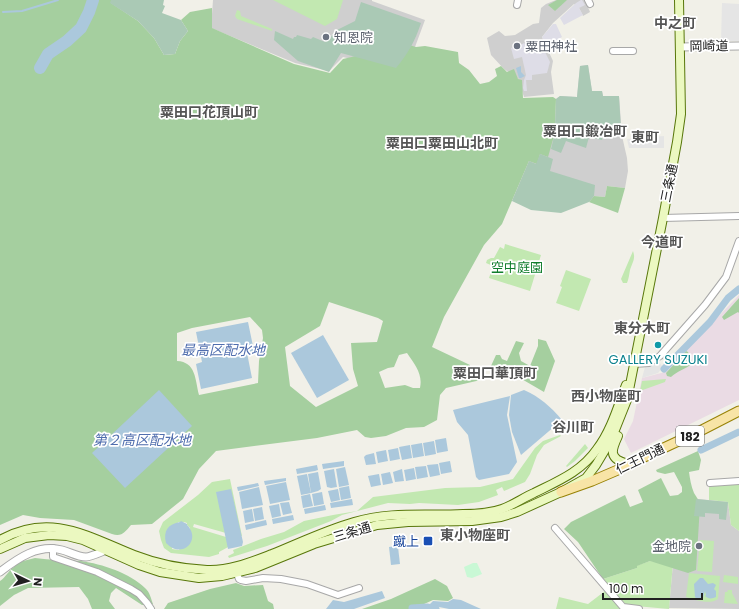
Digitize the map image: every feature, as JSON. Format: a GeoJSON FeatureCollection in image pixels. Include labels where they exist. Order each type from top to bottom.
{"type":"FeatureCollection","features":[{"type":"Feature","properties":{"kind":"main road","name":"三条通"},"geometry":{"type":"LineString","coordinates":[[0,549],[25,538],[49,535],[67,536],[83,540],[144,567],[169,574],[200,578],[237,574],[314,544],[377,525],[408,522],[472,521],[496,518],[517,512],[561,492],[586,478],[602,455],[619,422],[627,400],[663,218],[681,114],[679,0]]}},
{"type":"Feature","properties":{"kind":"main road","name":"三条通"},"geometry":{"type":"LineString","coordinates":[[0,540],[20,530],[44,526],[60,527],[90,536],[134,555],[161,564],[179,568],[214,570],[226,569],[252,562],[338,527],[369,518],[407,514],[464,514],[501,509],[569,476],[581,468],[601,443],[634,364]]}},
{"type":"Feature","properties":{"kind":"main road"},"geometry":{"type":"LineString","coordinates":[[625,463],[616,459],[613,454],[613,450],[629,407],[634,364]]}},
{"type":"Feature","properties":{"kind":"main road","name":"仁王門通"},"geometry":{"type":"LineString","coordinates":[[561,492],[634,463],[640,458],[739,412]]}},
{"type":"Feature","properties":{"kind":"main road","name":"182"},"geometry":{"type":"LineString","coordinates":[[586,478],[640,458]]}},
{"type":"Feature","properties":{"kind":"main road"},"geometry":{"type":"LineString","coordinates":[[501,509],[517,506],[558,487],[586,478]]}},
{"type":"Feature","properties":{"kind":"street","name":"岡崎道"},"geometry":{"type":"LineString","coordinates":[[680,47],[739,46]]}},
{"type":"Feature","properties":{"kind":"street"},"geometry":{"type":"LineString","coordinates":[[612,52],[633,51]]}},
{"type":"Feature","properties":{"kind":"street"},"geometry":{"type":"LineString","coordinates":[[663,218],[739,216]]}},
{"type":"Feature","properties":{"kind":"street"},"geometry":{"type":"LineString","coordinates":[[634,364],[649,363],[660,356],[705,306],[726,277],[739,241]]}},
{"type":"Feature","properties":{"kind":"street"},"geometry":{"type":"LineString","coordinates":[[710,483],[739,481]]}},
{"type":"Feature","properties":{"kind":"street"},"geometry":{"type":"LineString","coordinates":[[555,528],[623,607],[639,609]]}},
{"type":"Feature","properties":{"kind":"street"},"geometry":{"type":"LineString","coordinates":[[0,572],[29,553],[42,549],[53,548],[82,557],[88,557],[118,547]]}},
{"type":"Feature","properties":{"kind":"street"},"geometry":{"type":"LineString","coordinates":[[53,548],[54,557],[97,572],[131,589],[139,594],[151,609]]}},
{"type":"Feature","properties":{"kind":"street"},"geometry":{"type":"LineString","coordinates":[[237,574],[241,580],[246,581],[263,578],[282,579],[307,584],[338,595],[359,588]]}},
{"type":"Feature","properties":{"kind":"shaded area","name":"知恩院"},"geometry":{"type":"Polygon","coordinates":[[[213,0],[372,0],[425,20],[415,47],[398,71],[343,57],[329,71],[295,63],[211,28],[213,0]]]}},
{"type":"Feature","properties":{"kind":"shaded area","name":"粟田神社"},"geometry":{"type":"Polygon","coordinates":[[[556,0],[585,0],[590,12],[583,16],[579,8],[574,4],[553,23],[542,37],[553,61],[551,72],[554,94],[524,97],[518,79],[504,69],[491,55],[487,38],[499,31],[505,36],[515,35],[533,24],[539,23],[541,8],[556,0]]]}},
{"type":"Feature","properties":{"kind":"shaded area"},"geometry":{"type":"Polygon","coordinates":[[[581,0],[585,5],[579,8],[583,15],[564,25],[560,18],[581,0]]]}},
{"type":"Feature","properties":{"kind":"shaded area"},"geometry":{"type":"Polygon","coordinates":[[[722,3],[739,4],[739,41],[721,41],[722,3]]]}},
{"type":"Feature","properties":{"kind":"shaded area"},"geometry":{"type":"Polygon","coordinates":[[[553,24],[556,24],[562,37],[555,41],[556,43],[547,48],[542,37],[553,24]]]}},
{"type":"Feature","properties":{"kind":"shaded area"},"geometry":{"type":"Polygon","coordinates":[[[530,41],[538,41],[541,44],[543,42],[542,46],[550,62],[547,73],[532,75],[532,80],[526,80],[527,91],[524,91],[524,80],[526,75],[522,57],[514,59],[511,48],[516,48],[524,43],[527,45],[530,41]]]}},
{"type":"Feature","properties":{"kind":"shaded area"},"geometry":{"type":"Polygon","coordinates":[[[588,65],[592,91],[602,91],[603,96],[619,96],[622,136],[627,158],[628,171],[625,188],[607,186],[605,197],[594,196],[589,202],[512,201],[529,161],[555,128],[556,99],[560,96],[577,97],[580,66],[588,65]]]}},
{"type":"Feature","properties":{"kind":"shaded area"},"geometry":{"type":"Polygon","coordinates":[[[664,136],[664,148],[629,148],[627,139],[664,136]]]}},
{"type":"Feature","properties":{"kind":"shaded area"},"geometry":{"type":"Polygon","coordinates":[[[739,295],[739,400],[631,453],[624,439],[633,421],[642,378],[665,372],[739,295]]]}},
{"type":"Feature","properties":{"kind":"shaded area"},"geometry":{"type":"Polygon","coordinates":[[[658,361],[663,367],[658,373],[642,378],[645,367],[658,361]]]}},
{"type":"Feature","properties":{"kind":"shaded area","name":"金地院"},"geometry":{"type":"Polygon","coordinates":[[[679,497],[728,502],[731,525],[739,531],[739,609],[669,608],[679,497]]]}},
{"type":"Feature","properties":{"kind":"green space"},"geometry":{"type":"Polygon","coordinates":[[[0,0],[111,0],[111,3],[138,21],[154,38],[164,55],[175,54],[180,41],[188,31],[181,20],[190,12],[212,8],[212,28],[294,64],[330,73],[343,59],[368,53],[385,38],[416,47],[425,46],[458,52],[459,63],[469,70],[480,84],[489,82],[497,76],[495,69],[501,66],[507,72],[514,69],[518,79],[522,80],[523,98],[553,97],[556,99],[556,129],[548,157],[540,154],[537,164],[529,161],[502,224],[484,245],[444,317],[432,347],[470,365],[469,373],[485,379],[446,388],[440,395],[437,420],[424,427],[406,428],[386,436],[371,438],[365,437],[357,430],[317,438],[216,451],[199,469],[183,499],[152,524],[131,525],[125,532],[118,535],[74,520],[40,518],[23,515],[0,525],[0,0]],[[329,302],[320,326],[285,347],[290,386],[316,407],[358,386],[353,369],[351,343],[377,342],[383,321],[329,302]],[[250,317],[192,328],[177,333],[177,361],[188,364],[194,372],[199,395],[258,383],[259,361],[263,338],[262,330],[250,317]],[[407,353],[399,355],[394,367],[379,372],[385,388],[405,385],[413,388],[420,388],[421,383],[418,370],[413,362],[407,353]]]}},
{"type":"Feature","properties":{"kind":"green space"},"geometry":{"type":"Polygon","coordinates":[[[111,0],[164,0],[163,5],[165,6],[162,13],[181,20],[188,31],[180,41],[175,54],[164,55],[154,38],[138,21],[110,3],[111,0]]]}},
{"type":"Feature","properties":{"kind":"green space"},"geometry":{"type":"Polygon","coordinates":[[[273,0],[343,0],[337,19],[325,26],[273,0]]]}},
{"type":"Feature","properties":{"kind":"green space"},"geometry":{"type":"Polygon","coordinates":[[[557,0],[567,0],[555,11],[548,5],[557,0]]]}},
{"type":"Feature","properties":{"kind":"green space"},"geometry":{"type":"Polygon","coordinates":[[[361,2],[421,23],[411,47],[396,68],[341,53],[329,72],[298,61],[274,40],[275,31],[293,39],[297,35],[311,39],[313,37],[325,42],[329,36],[331,37],[337,30],[355,21],[361,2]]]}},
{"type":"Feature","properties":{"kind":"green space"},"geometry":{"type":"Polygon","coordinates":[[[237,10],[240,11],[241,16],[272,29],[272,31],[237,19],[235,16],[237,10]]]}},
{"type":"Feature","properties":{"kind":"green space"},"geometry":{"type":"Polygon","coordinates":[[[588,65],[592,91],[602,91],[603,96],[619,96],[621,130],[603,128],[602,140],[589,137],[586,148],[566,141],[561,153],[551,149],[556,129],[556,99],[560,96],[577,97],[580,66],[588,65]]]}},
{"type":"Feature","properties":{"kind":"green space"},"geometry":{"type":"Polygon","coordinates":[[[540,154],[553,159],[550,171],[595,185],[594,196],[589,202],[561,213],[531,210],[512,201],[529,161],[536,164],[540,154]]]}},
{"type":"Feature","properties":{"kind":"green space"},"geometry":{"type":"Polygon","coordinates":[[[607,186],[625,188],[618,213],[589,202],[594,196],[605,197],[607,186]]]}},
{"type":"Feature","properties":{"kind":"green space","name":"空中庭園"},"geometry":{"type":"Polygon","coordinates":[[[505,244],[541,255],[530,291],[489,278],[493,266],[486,263],[487,260],[494,258],[500,247],[504,249],[505,244]]]}},
{"type":"Feature","properties":{"kind":"green space"},"geometry":{"type":"Polygon","coordinates":[[[633,251],[634,259],[628,281],[627,283],[623,283],[621,279],[633,251]]]}},
{"type":"Feature","properties":{"kind":"green space"},"geometry":{"type":"Polygon","coordinates":[[[566,270],[591,279],[579,311],[556,303],[566,270]]]}},
{"type":"Feature","properties":{"kind":"green space"},"geometry":{"type":"Polygon","coordinates":[[[739,298],[739,313],[738,312],[724,320],[722,317],[739,298]]]}},
{"type":"Feature","properties":{"kind":"green space"},"geometry":{"type":"Polygon","coordinates":[[[538,339],[546,341],[555,361],[544,392],[513,374],[491,366],[496,355],[500,355],[502,359],[507,361],[516,341],[524,343],[519,353],[521,361],[530,366],[538,346],[538,339]]]}},
{"type":"Feature","properties":{"kind":"green space"},"geometry":{"type":"Polygon","coordinates":[[[686,351],[688,352],[693,363],[671,377],[667,376],[666,373],[686,351]]]}},
{"type":"Feature","properties":{"kind":"green space"},"geometry":{"type":"Polygon","coordinates":[[[666,379],[665,382],[640,391],[642,381],[666,379]]]}},
{"type":"Feature","properties":{"kind":"green space"},"geometry":{"type":"Polygon","coordinates":[[[560,435],[561,436],[544,445],[537,455],[530,474],[525,482],[504,491],[502,487],[496,490],[498,495],[479,502],[458,505],[388,503],[342,515],[331,521],[267,546],[229,558],[228,556],[234,553],[233,550],[284,532],[304,521],[357,511],[373,497],[445,488],[480,487],[513,479],[535,448],[543,441],[560,435]]]}},
{"type":"Feature","properties":{"kind":"green space"},"geometry":{"type":"Polygon","coordinates":[[[585,444],[588,448],[567,467],[566,466],[585,444]]]}},
{"type":"Feature","properties":{"kind":"green space"},"geometry":{"type":"Polygon","coordinates":[[[698,451],[701,460],[699,470],[689,472],[694,493],[700,505],[696,570],[688,573],[650,561],[637,566],[637,568],[603,579],[578,542],[564,529],[571,522],[625,495],[630,507],[643,502],[638,490],[661,478],[670,496],[678,495],[682,492],[682,487],[674,472],[665,474],[657,472],[656,470],[698,451]]]}},
{"type":"Feature","properties":{"kind":"green space"},"geometry":{"type":"Polygon","coordinates":[[[230,479],[242,536],[233,535],[194,524],[193,527],[236,540],[230,546],[219,552],[219,554],[209,557],[171,553],[164,548],[161,540],[159,531],[163,522],[198,495],[212,482],[230,479]],[[178,522],[172,549],[179,550],[190,528],[187,523],[178,522]]]}},
{"type":"Feature","properties":{"kind":"green space"},"geometry":{"type":"Polygon","coordinates":[[[739,483],[739,531],[731,525],[728,502],[709,500],[709,486],[739,483]]]}},
{"type":"Feature","properties":{"kind":"green space"},"geometry":{"type":"Polygon","coordinates":[[[696,499],[728,502],[726,520],[719,519],[719,514],[705,513],[705,517],[694,516],[696,499]]]}},
{"type":"Feature","properties":{"kind":"green space"},"geometry":{"type":"Polygon","coordinates":[[[700,540],[714,541],[712,572],[697,571],[700,540]]]}},
{"type":"Feature","properties":{"kind":"green space"},"geometry":{"type":"Polygon","coordinates":[[[35,558],[81,561],[98,564],[115,570],[132,578],[145,588],[153,604],[142,605],[116,588],[111,593],[109,601],[115,609],[92,609],[88,599],[79,587],[28,588],[14,595],[0,606],[0,581],[18,563],[35,558]]]}},
{"type":"Feature","properties":{"kind":"green space"},"geometry":{"type":"Polygon","coordinates":[[[650,561],[673,563],[669,609],[624,605],[603,579],[637,568],[636,566],[650,561]]]}},
{"type":"Feature","properties":{"kind":"green space"},"geometry":{"type":"Polygon","coordinates":[[[477,563],[482,574],[472,578],[467,577],[464,567],[477,563]]]}},
{"type":"Feature","properties":{"kind":"green space"},"geometry":{"type":"Polygon","coordinates":[[[689,573],[720,576],[718,599],[707,602],[686,597],[689,573]]]}},
{"type":"Feature","properties":{"kind":"green space"},"geometry":{"type":"Polygon","coordinates":[[[724,575],[738,577],[738,584],[723,582],[724,575]]]}},
{"type":"Feature","properties":{"kind":"green space"},"geometry":{"type":"Polygon","coordinates":[[[435,579],[447,586],[453,598],[448,601],[433,600],[422,605],[411,607],[411,609],[362,609],[391,599],[435,579]]]}},
{"type":"Feature","properties":{"kind":"green space"},"geometry":{"type":"Polygon","coordinates":[[[236,583],[244,586],[263,585],[268,601],[273,604],[274,609],[164,609],[168,603],[210,589],[236,583]]]}},
{"type":"Feature","properties":{"kind":"green space"},"geometry":{"type":"Polygon","coordinates":[[[732,590],[738,604],[724,603],[725,592],[732,590]]]}},
{"type":"Feature","properties":{"kind":"green space"},"geometry":{"type":"Polygon","coordinates":[[[605,591],[622,609],[556,609],[559,597],[588,604],[605,591]]]}},
{"type":"Feature","properties":{"kind":"water"},"geometry":{"type":"Polygon","coordinates":[[[521,66],[521,72],[525,76],[519,78],[516,68],[521,66]]]}},
{"type":"Feature","properties":{"kind":"water","name":"最高区配水地"},"geometry":{"type":"Polygon","coordinates":[[[248,322],[254,351],[247,353],[252,378],[201,389],[196,364],[202,362],[196,332],[248,322]]]}},
{"type":"Feature","properties":{"kind":"water"},"geometry":{"type":"Polygon","coordinates":[[[323,335],[349,380],[317,398],[291,353],[323,335]]]}},
{"type":"Feature","properties":{"kind":"water","name":"第２高区配水地"},"geometry":{"type":"Polygon","coordinates":[[[159,390],[192,426],[125,488],[92,453],[159,390]]]}},
{"type":"Feature","properties":{"kind":"water"},"geometry":{"type":"Polygon","coordinates":[[[524,390],[545,403],[562,420],[521,455],[512,432],[509,415],[511,395],[524,390]]]}},
{"type":"Feature","properties":{"kind":"water"},"geometry":{"type":"Polygon","coordinates":[[[510,396],[507,415],[517,462],[509,474],[479,480],[476,477],[468,435],[457,422],[453,410],[510,396]]]}},
{"type":"Feature","properties":{"kind":"water"},"geometry":{"type":"Polygon","coordinates":[[[446,438],[448,451],[437,453],[435,440],[446,438]]]}},
{"type":"Feature","properties":{"kind":"water"},"geometry":{"type":"Polygon","coordinates":[[[434,441],[436,454],[425,456],[423,443],[434,441]]]}},
{"type":"Feature","properties":{"kind":"water"},"geometry":{"type":"Polygon","coordinates":[[[422,443],[424,456],[413,458],[411,445],[422,443]]]}},
{"type":"Feature","properties":{"kind":"water"},"geometry":{"type":"Polygon","coordinates":[[[410,445],[412,458],[402,460],[399,447],[410,445]]]}},
{"type":"Feature","properties":{"kind":"water"},"geometry":{"type":"Polygon","coordinates":[[[398,448],[400,459],[390,461],[388,450],[398,448]]]}},
{"type":"Feature","properties":{"kind":"water"},"geometry":{"type":"Polygon","coordinates":[[[386,450],[388,461],[378,463],[376,452],[386,450]]]}},
{"type":"Feature","properties":{"kind":"water"},"geometry":{"type":"Polygon","coordinates":[[[374,453],[376,464],[366,465],[364,457],[374,453]]]}},
{"type":"Feature","properties":{"kind":"water"},"geometry":{"type":"Polygon","coordinates":[[[344,461],[344,466],[323,469],[322,464],[344,461]]]}},
{"type":"Feature","properties":{"kind":"water"},"geometry":{"type":"Polygon","coordinates":[[[450,461],[452,472],[441,474],[439,463],[450,461]]]}},
{"type":"Feature","properties":{"kind":"water"},"geometry":{"type":"Polygon","coordinates":[[[438,464],[440,475],[430,477],[427,465],[438,464]]]}},
{"type":"Feature","properties":{"kind":"water"},"geometry":{"type":"Polygon","coordinates":[[[317,465],[318,470],[297,474],[296,469],[317,465]]]}},
{"type":"Feature","properties":{"kind":"water"},"geometry":{"type":"Polygon","coordinates":[[[426,466],[428,477],[417,479],[415,467],[426,466]]]}},
{"type":"Feature","properties":{"kind":"water"},"geometry":{"type":"Polygon","coordinates":[[[345,467],[349,485],[339,487],[336,469],[345,467]]]}},
{"type":"Feature","properties":{"kind":"water"},"geometry":{"type":"Polygon","coordinates":[[[414,468],[416,479],[406,481],[404,470],[414,468]]]}},
{"type":"Feature","properties":{"kind":"water"},"geometry":{"type":"Polygon","coordinates":[[[334,469],[337,487],[327,487],[324,471],[334,469]]]}},
{"type":"Feature","properties":{"kind":"water"},"geometry":{"type":"Polygon","coordinates":[[[402,469],[404,481],[395,482],[393,472],[402,469]]]}},
{"type":"Feature","properties":{"kind":"water"},"geometry":{"type":"Polygon","coordinates":[[[318,472],[321,489],[311,493],[308,474],[318,472]]]}},
{"type":"Feature","properties":{"kind":"water"},"geometry":{"type":"Polygon","coordinates":[[[390,472],[393,483],[383,485],[381,474],[390,472]]]}},
{"type":"Feature","properties":{"kind":"water"},"geometry":{"type":"Polygon","coordinates":[[[307,474],[311,493],[301,495],[297,476],[307,474]]]}},
{"type":"Feature","properties":{"kind":"water"},"geometry":{"type":"Polygon","coordinates":[[[379,474],[381,485],[371,487],[368,476],[379,474]]]}},
{"type":"Feature","properties":{"kind":"water"},"geometry":{"type":"Polygon","coordinates":[[[286,478],[286,481],[265,485],[264,481],[286,478]]]}},
{"type":"Feature","properties":{"kind":"water"},"geometry":{"type":"Polygon","coordinates":[[[286,482],[290,500],[270,504],[266,486],[286,482]]]}},
{"type":"Feature","properties":{"kind":"water"},"geometry":{"type":"Polygon","coordinates":[[[258,483],[259,486],[238,491],[237,487],[258,483]]]}},
{"type":"Feature","properties":{"kind":"water"},"geometry":{"type":"Polygon","coordinates":[[[349,486],[351,498],[341,500],[339,488],[349,486]]]}},
{"type":"Feature","properties":{"kind":"water"},"geometry":{"type":"Polygon","coordinates":[[[259,487],[263,505],[242,509],[239,492],[259,487]]]}},
{"type":"Feature","properties":{"kind":"water"},"geometry":{"type":"Polygon","coordinates":[[[231,489],[243,542],[242,546],[228,549],[216,492],[231,489]]]}},
{"type":"Feature","properties":{"kind":"water"},"geometry":{"type":"Polygon","coordinates":[[[338,489],[340,500],[331,502],[328,491],[338,489]]]}},
{"type":"Feature","properties":{"kind":"water"},"geometry":{"type":"Polygon","coordinates":[[[322,492],[324,504],[314,506],[312,494],[322,492]]]}},
{"type":"Feature","properties":{"kind":"water"},"geometry":{"type":"Polygon","coordinates":[[[310,494],[313,506],[303,508],[301,496],[310,494]]]}},
{"type":"Feature","properties":{"kind":"water"},"geometry":{"type":"Polygon","coordinates":[[[352,499],[353,505],[331,508],[330,503],[352,499]]]}},
{"type":"Feature","properties":{"kind":"water"},"geometry":{"type":"Polygon","coordinates":[[[289,502],[292,513],[283,515],[280,503],[289,502]]]}},
{"type":"Feature","properties":{"kind":"water"},"geometry":{"type":"Polygon","coordinates":[[[279,504],[281,516],[272,518],[269,506],[279,504]]]}},
{"type":"Feature","properties":{"kind":"water"},"geometry":{"type":"Polygon","coordinates":[[[325,505],[326,510],[305,514],[304,509],[325,505]]]}},
{"type":"Feature","properties":{"kind":"water"},"geometry":{"type":"Polygon","coordinates":[[[262,507],[264,519],[255,521],[253,509],[262,507]]]}},
{"type":"Feature","properties":{"kind":"water"},"geometry":{"type":"Polygon","coordinates":[[[252,509],[254,521],[245,523],[243,511],[252,509]]]}},
{"type":"Feature","properties":{"kind":"water"},"geometry":{"type":"Polygon","coordinates":[[[293,515],[294,520],[273,524],[272,519],[293,515]]]}},
{"type":"Feature","properties":{"kind":"water"},"geometry":{"type":"Polygon","coordinates":[[[266,520],[267,525],[246,530],[245,525],[266,520]]]}},
{"type":"Feature","properties":{"kind":"water"},"geometry":{"type":"Polygon","coordinates":[[[181,521],[187,524],[191,531],[191,542],[184,549],[172,548],[166,543],[165,535],[167,529],[172,524],[181,521]]]}},
{"type":"Feature","properties":{"kind":"water"},"geometry":{"type":"Polygon","coordinates":[[[389,547],[398,547],[400,564],[391,565],[389,547]]]}},
{"type":"Feature","properties":{"kind":"water"},"geometry":{"type":"Polygon","coordinates":[[[700,578],[703,578],[708,584],[713,583],[716,585],[714,589],[716,591],[716,597],[707,598],[705,596],[705,591],[703,598],[695,597],[694,584],[700,578]]]}},
{"type":"Feature","properties":{"kind":"water"},"geometry":{"type":"Polygon","coordinates":[[[382,591],[385,598],[354,609],[326,609],[333,600],[344,602],[382,591]]]}},
{"type":"Feature","properties":{"kind":"water"},"geometry":{"type":"Polygon","coordinates":[[[453,599],[461,600],[481,609],[449,609],[429,605],[433,601],[448,602],[453,599]]]}},
{"type":"Feature","properties":{"kind":"waterway"},"geometry":{"type":"LineString","coordinates":[[3,12],[22,11],[58,0]]}},
{"type":"Feature","properties":{"kind":"waterway"},"geometry":{"type":"LineString","coordinates":[[40,68],[48,54],[67,41],[81,28],[93,0]]}},
{"type":"Feature","properties":{"kind":"waterway"},"geometry":{"type":"LineString","coordinates":[[664,369],[710,322],[728,298],[739,289]]}},
{"type":"Feature","properties":{"kind":"waterway"},"geometry":{"type":"LineString","coordinates":[[701,450],[739,432]]}},
{"type":"Feature","properties":{"kind":"waterway"},"geometry":{"type":"LineString","coordinates":[[412,609],[427,607],[436,609]]}},
{"type":"Feature","properties":{"kind":"place","name":"知恩院"},"geometry":{"type":"Point","coordinates":[326,37]}},
{"type":"Feature","properties":{"kind":"place","name":"粟田神社"},"geometry":{"type":"Point","coordinates":[517,46]}},
{"type":"Feature","properties":{"kind":"place","name":"GALLERY SUZUKI"},"geometry":{"type":"Point","coordinates":[658,345]}},
{"type":"Feature","properties":{"kind":"place","name":"蹴上"},"geometry":{"type":"Point","coordinates":[428,541]}},
{"type":"Feature","properties":{"kind":"place","name":"金地院"},"geometry":{"type":"Point","coordinates":[699,546]}},
{"type":"Feature","properties":{"kind":"district","name":"中之町"},"geometry":{"type":"Point","coordinates":[675,23]}},
{"type":"Feature","properties":{"kind":"district","name":"粟田口花頂山町"},"geometry":{"type":"Point","coordinates":[209,112]}},
{"type":"Feature","properties":{"kind":"district","name":"粟田口鍛冶町"},"geometry":{"type":"Point","coordinates":[585,131]}},
{"type":"Feature","properties":{"kind":"district","name":"東町"},"geometry":{"type":"Point","coordinates":[645,137]}},
{"type":"Feature","properties":{"kind":"district","name":"粟田口粟田山北町"},"geometry":{"type":"Point","coordinates":[442,143]}},
{"type":"Feature","properties":{"kind":"district","name":"今道町"},"geometry":{"type":"Point","coordinates":[662,242]}},
{"type":"Feature","properties":{"kind":"district","name":"東分木町"},"geometry":{"type":"Point","coordinates":[642,328]}},
{"type":"Feature","properties":{"kind":"district","name":"粟田口華頂町"},"geometry":{"type":"Point","coordinates":[495,373]}},
{"type":"Feature","properties":{"kind":"district","name":"西小物座町"},"geometry":{"type":"Point","coordinates":[606,396]}},
{"type":"Feature","properties":{"kind":"district","name":"谷川町"},"geometry":{"type":"Point","coordinates":[573,427]}},
{"type":"Feature","properties":{"kind":"district","name":"東小物座町"},"geometry":{"type":"Point","coordinates":[475,535]}}]}
